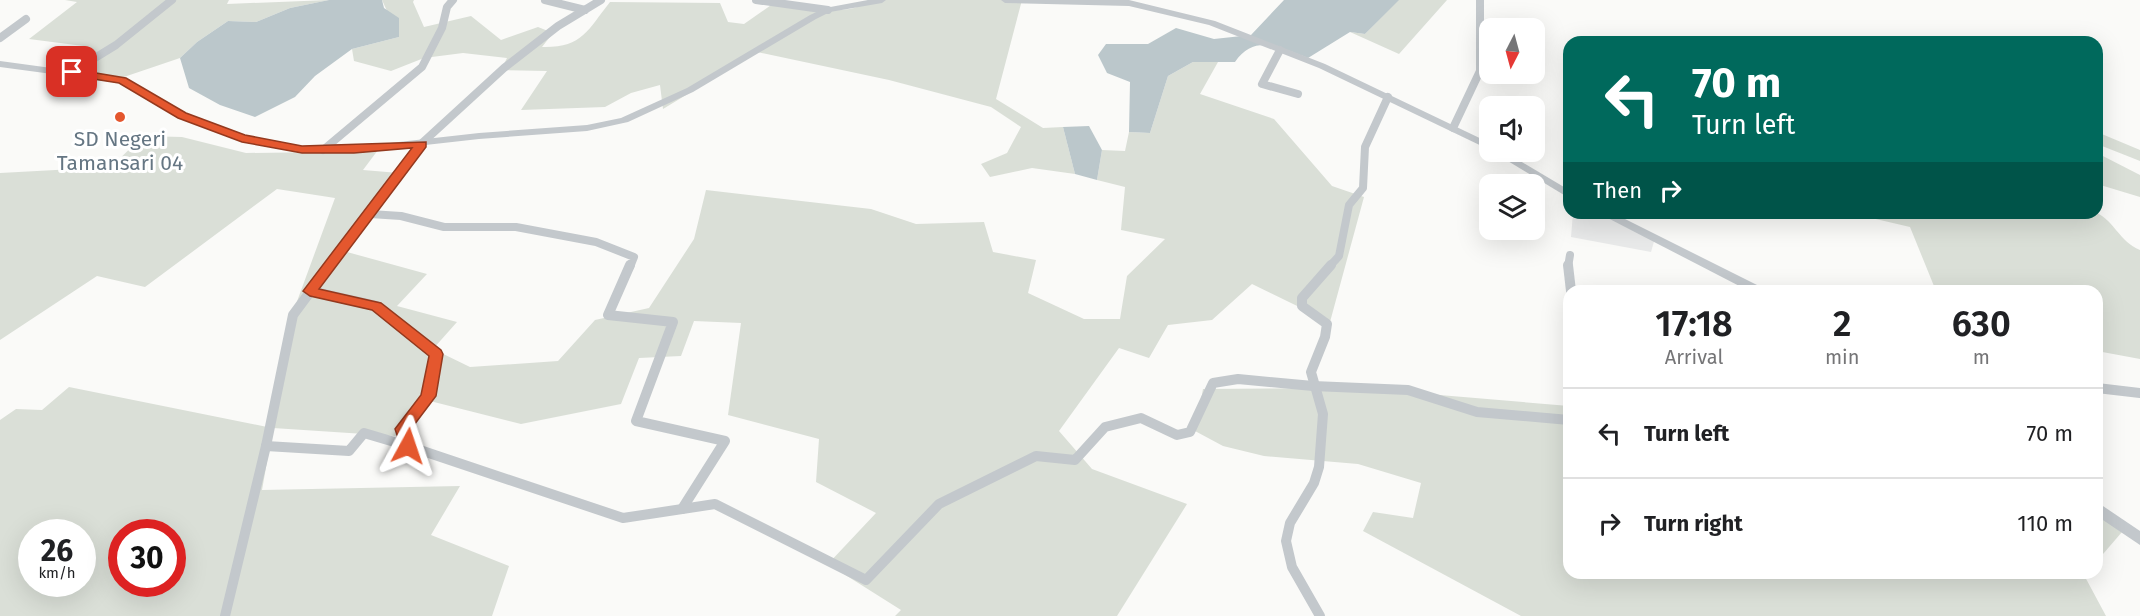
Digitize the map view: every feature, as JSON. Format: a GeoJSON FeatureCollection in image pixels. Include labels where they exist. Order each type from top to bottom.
{"type":"FeatureCollection","features":[{"type":"Feature","properties":{"kind":"street"},"geometry":{"type":"LineString","coordinates":[[72,72],[116,45],[172,0]]}},
{"type":"Feature","properties":{"kind":"street"},"geometry":{"type":"LineString","coordinates":[[323,150],[422,67],[442,28],[447,7],[453,0]]}},
{"type":"Feature","properties":{"kind":"street"},"geometry":{"type":"LineString","coordinates":[[545,0],[585,10]]}},
{"type":"Feature","properties":{"kind":"street"},"geometry":{"type":"LineString","coordinates":[[225,616],[266,446],[293,315],[370,214],[388,186],[422,144],[504,68],[558,26],[600,0]]}},
{"type":"Feature","properties":{"kind":"street"},"geometry":{"type":"LineString","coordinates":[[756,0],[828,10]]}},
{"type":"Feature","properties":{"kind":"street"},"geometry":{"type":"LineString","coordinates":[[0,64],[122,80],[182,115],[242,138],[302,150],[422,144],[479,136],[587,128],[624,120],[690,90],[799,24],[828,10],[882,0]]}},
{"type":"Feature","properties":{"kind":"street"},"geometry":{"type":"LineString","coordinates":[[1005,0],[1121,3],[1151,7],[1212,23],[1388,97],[1479,141]]}},
{"type":"Feature","properties":{"kind":"street"},"geometry":{"type":"LineString","coordinates":[[1453,128],[1480,71],[1482,52],[1478,36],[1480,0]]}},
{"type":"Feature","properties":{"kind":"street"},"geometry":{"type":"LineString","coordinates":[[0,38],[26,19]]}},
{"type":"Feature","properties":{"kind":"street"},"geometry":{"type":"LineString","coordinates":[[1280,50],[1262,84],[1298,94]]}},
{"type":"Feature","properties":{"kind":"street"},"geometry":{"type":"LineString","coordinates":[[1320,616],[1297,575],[1287,549],[1290,525],[1299,504],[1315,482],[1321,453],[1322,404],[1313,386],[1311,367],[1327,339],[1326,324],[1302,306],[1302,298],[1339,256],[1349,205],[1363,188],[1365,147],[1388,97]]}},
{"type":"Feature","properties":{"kind":"street"},"geometry":{"type":"LineString","coordinates":[[1514,162],[1563,191]]}},
{"type":"Feature","properties":{"kind":"street"},"geometry":{"type":"LineString","coordinates":[[370,214],[401,216],[417,222],[444,227],[516,227],[596,242],[634,257],[608,315],[673,322],[636,421],[725,441],[682,509]]}},
{"type":"Feature","properties":{"kind":"street"},"geometry":{"type":"LineString","coordinates":[[1616,219],[1747,285]]}},
{"type":"Feature","properties":{"kind":"street"},"geometry":{"type":"LineString","coordinates":[[1570,255],[1568,268],[1570,285]]}},
{"type":"Feature","properties":{"kind":"street"},"geometry":{"type":"LineString","coordinates":[[310,291],[376,306],[436,354],[428,396],[403,429],[408,446]]}},
{"type":"Feature","properties":{"kind":"street"},"geometry":{"type":"LineString","coordinates":[[266,446],[349,451],[363,433],[623,518],[716,504],[866,580],[939,504],[1036,456],[1075,460],[1105,427],[1141,418],[1177,435],[1190,432],[1213,383],[1238,379],[1313,386],[1408,390],[1477,412],[1563,419]]}},
{"type":"Feature","properties":{"kind":"street"},"geometry":{"type":"LineString","coordinates":[[2103,389],[2140,393]]}},
{"type":"Feature","properties":{"kind":"street"},"geometry":{"type":"LineString","coordinates":[[2103,512],[2140,539]]}},
{"type":"Feature","properties":{"kind":"shaded area"},"geometry":{"type":"Polygon","coordinates":[[[65,0],[229,0],[227,4],[329,0],[290,8],[256,22],[228,21],[197,42],[180,58],[118,79],[53,69],[91,47],[29,39],[77,2],[65,0]]]}},
{"type":"Feature","properties":{"kind":"shaded area"},"geometry":{"type":"Polygon","coordinates":[[[329,0],[382,0],[384,8],[399,18],[399,37],[352,49],[315,76],[295,97],[255,117],[220,105],[189,88],[180,58],[197,42],[228,21],[256,22],[290,8],[329,0]]]}},
{"type":"Feature","properties":{"kind":"shaded area"},"geometry":{"type":"Polygon","coordinates":[[[382,0],[414,0],[424,27],[471,16],[501,40],[538,27],[553,33],[542,47],[555,47],[575,41],[582,36],[610,2],[720,3],[728,22],[744,24],[774,3],[837,10],[860,6],[868,0],[1022,0],[996,99],[1043,128],[1063,127],[1075,174],[1032,168],[990,177],[981,164],[1007,153],[1021,127],[991,107],[889,80],[757,52],[663,109],[660,85],[631,93],[605,107],[521,110],[547,71],[501,70],[507,58],[463,53],[424,58],[391,71],[354,61],[352,49],[399,37],[382,0]]]}},
{"type":"Feature","properties":{"kind":"shaded area"},"geometry":{"type":"Polygon","coordinates":[[[1284,0],[1399,0],[1365,34],[1350,32],[1308,58],[1278,47],[1260,45],[1243,53],[1235,62],[1193,62],[1168,76],[1150,133],[1129,132],[1130,82],[1107,73],[1098,55],[1106,44],[1148,44],[1176,28],[1214,39],[1251,35],[1284,0]]]}},
{"type":"Feature","properties":{"kind":"shaded area"},"geometry":{"type":"Polygon","coordinates":[[[1398,0],[1447,0],[1399,54],[1350,32],[1365,34],[1398,0]]]}},
{"type":"Feature","properties":{"kind":"shaded area"},"geometry":{"type":"Polygon","coordinates":[[[1193,62],[1218,62],[1200,94],[1274,119],[1332,186],[1364,197],[1330,322],[1252,284],[1212,320],[1168,325],[1149,358],[1119,348],[1059,431],[1092,469],[1187,504],[1117,616],[895,616],[901,610],[828,564],[876,513],[816,482],[819,439],[728,415],[741,323],[694,321],[681,356],[639,358],[621,404],[521,424],[426,400],[395,436],[273,428],[262,490],[460,486],[431,535],[509,566],[492,616],[0,616],[0,420],[16,409],[42,410],[69,387],[272,428],[292,315],[335,198],[277,189],[145,287],[97,276],[0,340],[0,173],[111,167],[143,136],[182,137],[246,153],[322,152],[381,146],[363,170],[399,173],[347,252],[427,274],[397,306],[457,322],[433,349],[470,367],[558,361],[595,320],[649,308],[694,239],[706,190],[871,209],[916,224],[984,222],[993,252],[1036,260],[1028,293],[1084,319],[1120,319],[1127,276],[1165,239],[1121,230],[1125,187],[1097,180],[1102,150],[1125,151],[1129,132],[1150,133],[1168,76],[1193,62]]]}},
{"type":"Feature","properties":{"kind":"shaded area"},"geometry":{"type":"Polygon","coordinates":[[[1089,126],[1102,150],[1097,180],[1075,174],[1063,127],[1089,126]]]}},
{"type":"Feature","properties":{"kind":"shaded area"},"geometry":{"type":"Polygon","coordinates":[[[2103,135],[2140,150],[2140,161],[2103,146],[2103,135]]]}},
{"type":"Feature","properties":{"kind":"shaded area"},"geometry":{"type":"Polygon","coordinates":[[[2103,156],[2140,175],[2140,197],[2103,186],[2103,156]]]}},
{"type":"Feature","properties":{"kind":"shaded area"},"geometry":{"type":"Polygon","coordinates":[[[2103,217],[2127,242],[2140,250],[2140,359],[2103,352],[2103,285],[1934,285],[1910,227],[1876,219],[2103,219],[2103,217]]]}},
{"type":"Feature","properties":{"kind":"shaded area"},"geometry":{"type":"Polygon","coordinates":[[[1572,219],[1615,219],[1655,238],[1651,252],[1571,237],[1572,219]]]}},
{"type":"Feature","properties":{"kind":"shaded area"},"geometry":{"type":"Polygon","coordinates":[[[1356,388],[1563,405],[1563,579],[2086,579],[2106,616],[1521,616],[1363,531],[1373,512],[1413,518],[1421,483],[1358,464],[1264,456],[1223,446],[1195,431],[1203,389],[1356,388]]]}},
{"type":"Feature","properties":{"kind":"shaded area"},"geometry":{"type":"Polygon","coordinates":[[[2103,508],[2128,525],[2103,554],[2103,508]]]}},
{"type":"Feature","properties":{"kind":"place","name":"SD Negeri Tamansari 04"},"geometry":{"type":"Point","coordinates":[120,117]}},
{"type":"Feature","properties":{"kind":"route"},"geometry":{"type":"LineString","coordinates":[[72,72],[122,80],[198,123],[242,138],[302,150],[354,150],[422,144],[310,291],[376,306],[436,354],[428,396],[403,429],[408,446]]}}]}
